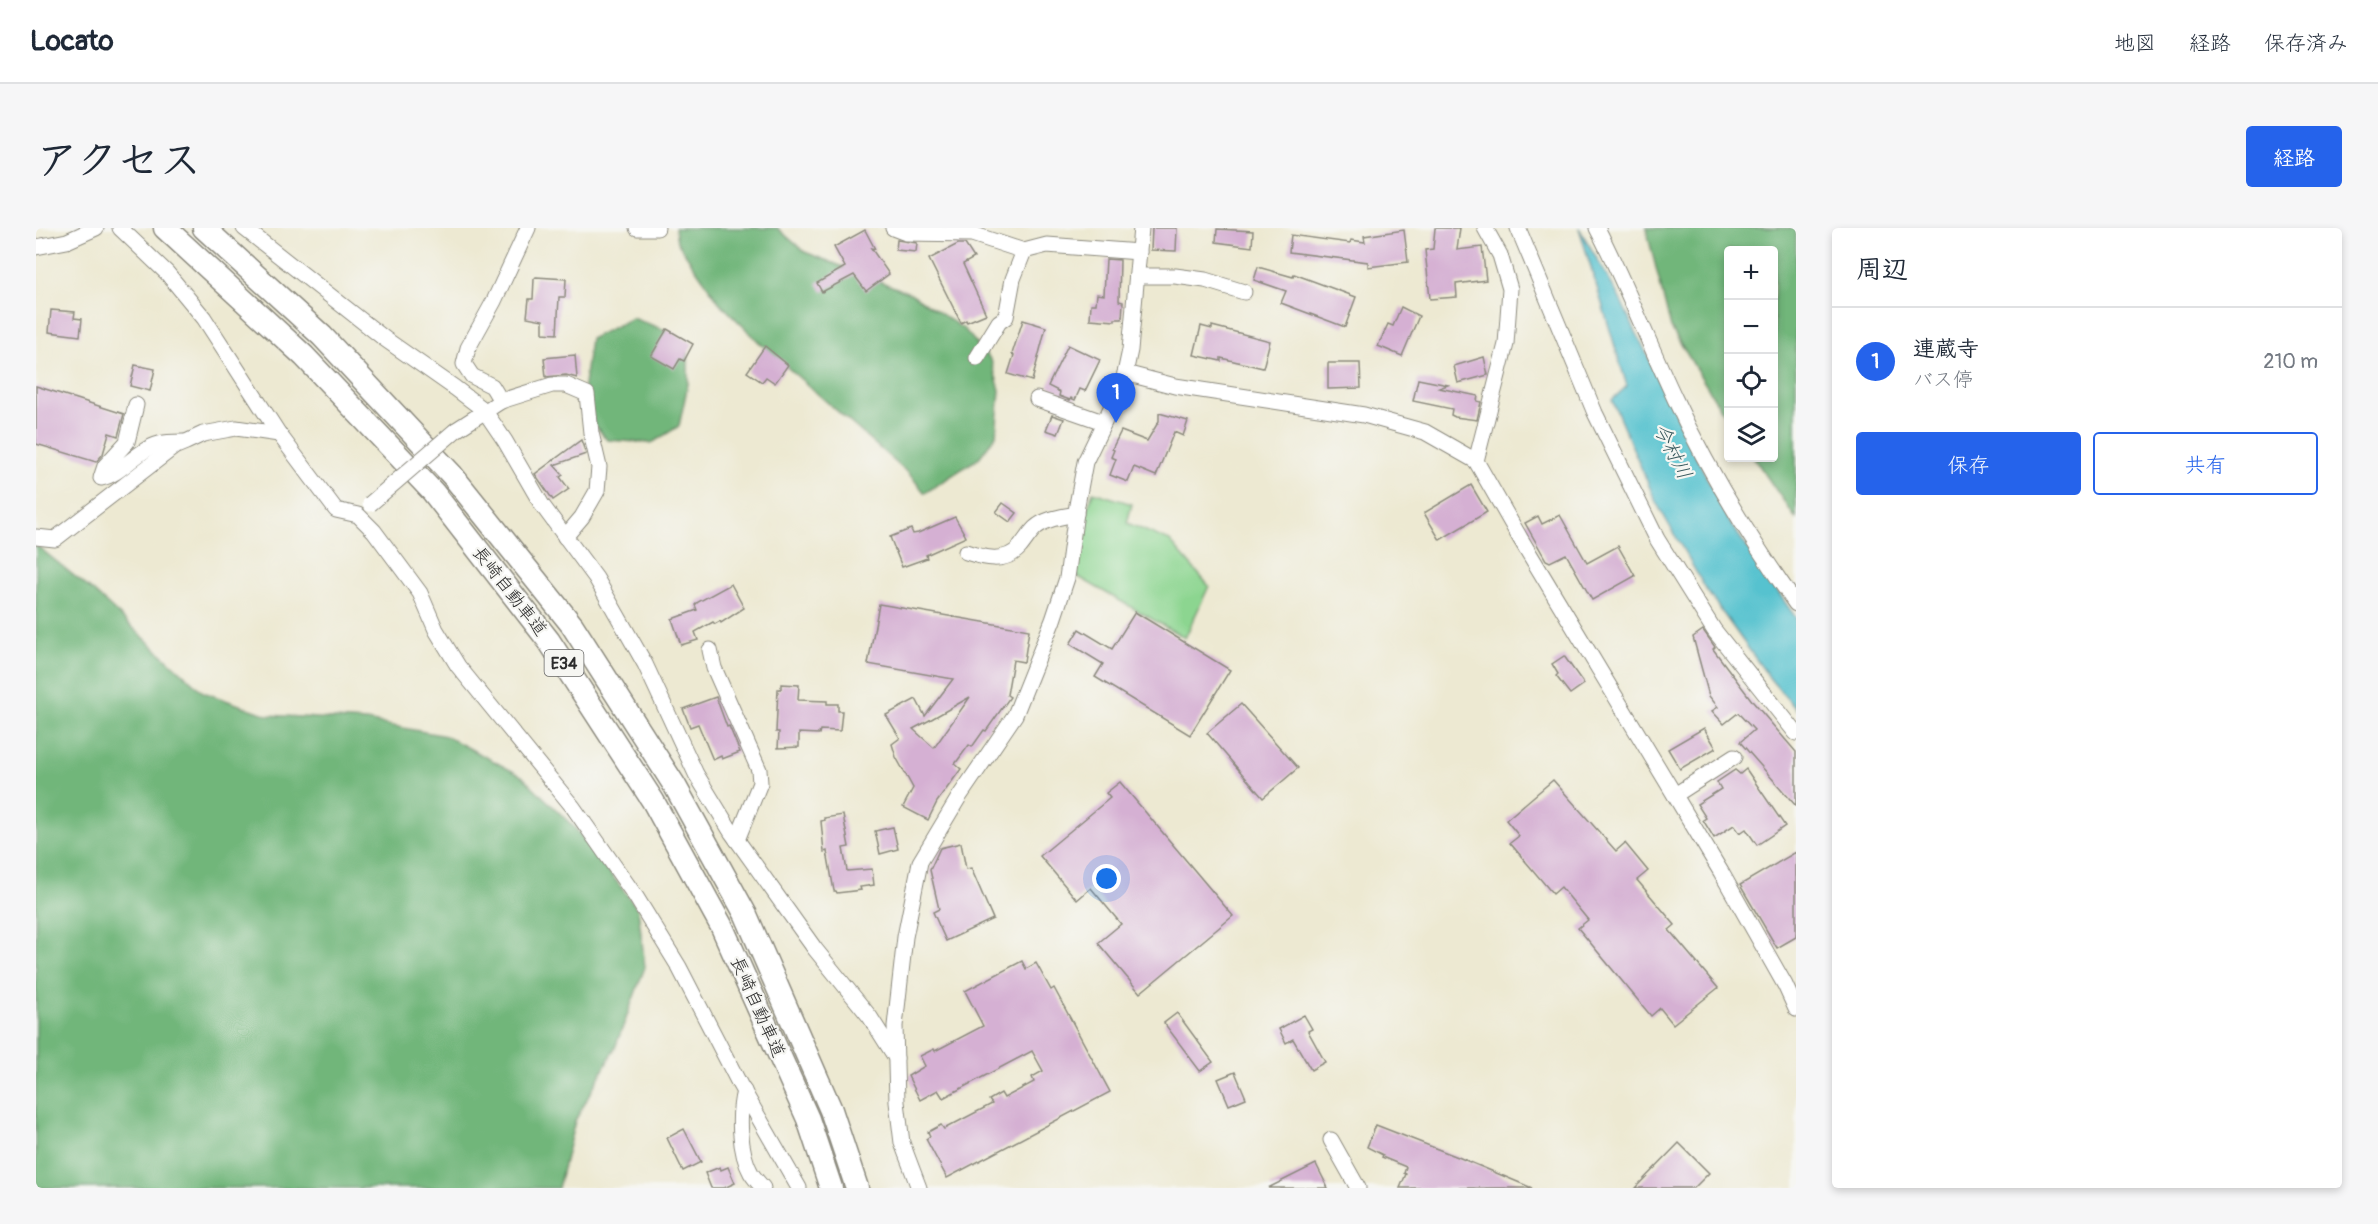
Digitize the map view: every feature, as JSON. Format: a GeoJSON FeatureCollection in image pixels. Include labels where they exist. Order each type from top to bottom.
{"type":"FeatureCollection","features":[{"type":"Feature","properties":{"kind":"highway","name":"長崎自動車道"},"geometry":{"type":"LineString","coordinates":[[165,228],[304,356],[425,484],[549,641],[653,801],[722,927],[808,1119],[831,1188]]}},
{"type":"Feature","properties":{"kind":"highway","name":"長崎自動車道"},"geometry":{"type":"LineString","coordinates":[[204,228],[322,336],[452,475],[572,625],[675,786],[746,915],[831,1110],[857,1188]]}},
{"type":"Feature","properties":{"kind":"street"},"geometry":{"type":"LineString","coordinates":[[36,247],[67,241],[96,228]]}},
{"type":"Feature","properties":{"kind":"street"},"geometry":{"type":"LineString","coordinates":[[120,228],[167,273],[204,318],[279,435],[336,510],[364,509],[456,430],[501,400],[552,385],[566,385],[587,394],[591,433],[599,467],[597,491],[582,517],[565,537]]}},
{"type":"Feature","properties":{"kind":"street"},"geometry":{"type":"LineString","coordinates":[[244,228],[385,339],[484,410],[542,505],[596,578],[645,664],[696,774],[737,840],[815,949],[870,1017],[896,1058]]}},
{"type":"Feature","properties":{"kind":"street"},"geometry":{"type":"LineString","coordinates":[[501,400],[492,386],[472,376],[464,364],[468,348],[494,301],[528,228]]}},
{"type":"Feature","properties":{"kind":"street"},"geometry":{"type":"LineString","coordinates":[[637,228],[657,228]]}},
{"type":"Feature","properties":{"kind":"street"},"geometry":{"type":"LineString","coordinates":[[893,228],[906,233],[972,234],[1024,251],[1047,245],[1139,252]]}},
{"type":"Feature","properties":{"kind":"street"},"geometry":{"type":"LineString","coordinates":[[919,1188],[902,1143],[895,1026],[905,937],[920,862],[959,797],[1016,715],[1053,620],[1067,578],[1085,462],[1123,383],[1130,350],[1140,228]]}},
{"type":"Feature","properties":{"kind":"street"},"geometry":{"type":"LineString","coordinates":[[1476,461],[1506,344],[1510,289],[1500,255],[1485,228]]}},
{"type":"Feature","properties":{"kind":"street"},"geometry":{"type":"LineString","coordinates":[[1518,228],[1595,413],[1657,539],[1714,630],[1796,733]]}},
{"type":"Feature","properties":{"kind":"street"},"geometry":{"type":"LineString","coordinates":[[1597,228],[1675,400],[1753,543],[1796,604]]}},
{"type":"Feature","properties":{"kind":"street"},"geometry":{"type":"LineString","coordinates":[[977,358],[999,322],[1006,317],[1012,279],[1024,251]]}},
{"type":"Feature","properties":{"kind":"street"},"geometry":{"type":"LineString","coordinates":[[1137,276],[1205,279],[1244,292]]}},
{"type":"Feature","properties":{"kind":"street"},"geometry":{"type":"LineString","coordinates":[[1125,373],[1175,386],[1364,415],[1425,432],[1476,461],[1721,872],[1785,985],[1796,1009]]}},
{"type":"Feature","properties":{"kind":"street"},"geometry":{"type":"LineString","coordinates":[[1037,399],[1103,422]]}},
{"type":"Feature","properties":{"kind":"street"},"geometry":{"type":"LineString","coordinates":[[136,405],[127,442],[105,466],[101,478],[108,477],[133,458],[158,444],[186,442]]}},
{"type":"Feature","properties":{"kind":"street"},"geometry":{"type":"LineString","coordinates":[[36,537],[55,539],[174,447],[203,434],[236,428],[279,435]]}},
{"type":"Feature","properties":{"kind":"street"},"geometry":{"type":"LineString","coordinates":[[364,509],[374,531],[420,593],[436,630],[458,666],[573,807],[636,897],[679,967],[744,1091],[799,1188]]}},
{"type":"Feature","properties":{"kind":"street"},"geometry":{"type":"LineString","coordinates":[[966,552],[988,559],[1000,558],[1018,550],[1036,527],[1051,519],[1076,514]]}},
{"type":"Feature","properties":{"kind":"street"},"geometry":{"type":"LineString","coordinates":[[711,650],[714,668],[759,770],[760,783],[737,840]]}},
{"type":"Feature","properties":{"kind":"street"},"geometry":{"type":"LineString","coordinates":[[1675,795],[1734,758]]}},
{"type":"Feature","properties":{"kind":"street"},"geometry":{"type":"LineString","coordinates":[[744,1091],[740,1106],[742,1140],[749,1182],[763,1188]]}},
{"type":"Feature","properties":{"kind":"street"},"geometry":{"type":"LineString","coordinates":[[1331,1140],[1358,1188]]}},
{"type":"Feature","properties":{"kind":"green space"},"geometry":{"type":"Polygon","coordinates":[[[675,228],[777,228],[805,252],[912,294],[965,330],[991,360],[1000,390],[996,435],[979,458],[925,493],[910,475],[763,346],[719,302],[677,242],[675,228]]]}},
{"type":"Feature","properties":{"kind":"green space"},"geometry":{"type":"Polygon","coordinates":[[[1646,228],[1796,228],[1796,519],[1757,462],[1778,462],[1778,246],[1724,246],[1724,414],[1671,328],[1646,228]]]}},
{"type":"Feature","properties":{"kind":"green space"},"geometry":{"type":"Polygon","coordinates":[[[632,318],[668,331],[688,352],[688,384],[679,426],[652,443],[607,440],[581,407],[590,339],[632,318]]]}},
{"type":"Feature","properties":{"kind":"green space"},"geometry":{"type":"Polygon","coordinates":[[[1093,492],[1132,504],[1127,523],[1170,541],[1209,586],[1185,638],[1075,575],[1085,518],[1093,492]]]}},
{"type":"Feature","properties":{"kind":"green space"},"geometry":{"type":"Polygon","coordinates":[[[36,545],[93,591],[203,692],[268,715],[366,721],[446,736],[522,776],[575,828],[638,909],[645,967],[615,1048],[575,1121],[558,1188],[36,1188],[36,545]]]}},
{"type":"Feature","properties":{"kind":"water","name":"今村川"},"geometry":{"type":"Polygon","coordinates":[[[1579,228],[1618,295],[1726,517],[1796,618],[1796,709],[1771,680],[1707,591],[1656,502],[1612,400],[1627,386],[1579,228]]]}},
{"type":"Feature","properties":{"kind":"building"},"geometry":{"type":"Polygon","coordinates":[[[1152,228],[1177,228],[1176,251],[1151,250],[1152,228]]]}},
{"type":"Feature","properties":{"kind":"building"},"geometry":{"type":"Polygon","coordinates":[[[1435,228],[1460,228],[1457,250],[1482,247],[1486,280],[1456,284],[1457,297],[1430,299],[1425,250],[1433,249],[1435,228]]]}},
{"type":"Feature","properties":{"kind":"building"},"geometry":{"type":"Polygon","coordinates":[[[1217,229],[1253,231],[1252,247],[1216,242],[1217,229]]]}},
{"type":"Feature","properties":{"kind":"building"},"geometry":{"type":"Polygon","coordinates":[[[865,230],[875,249],[871,248],[889,274],[866,291],[854,275],[822,292],[817,283],[845,267],[834,247],[865,230]]]}},
{"type":"Feature","properties":{"kind":"building"},"geometry":{"type":"Polygon","coordinates":[[[1404,230],[1408,262],[1368,267],[1368,262],[1289,252],[1291,235],[1350,243],[1351,240],[1365,242],[1364,236],[1404,230]]]}},
{"type":"Feature","properties":{"kind":"building"},"geometry":{"type":"Polygon","coordinates":[[[897,240],[917,243],[916,252],[896,250],[897,240]]]}},
{"type":"Feature","properties":{"kind":"building"},"geometry":{"type":"Polygon","coordinates":[[[958,244],[965,244],[974,258],[963,264],[986,314],[961,323],[929,259],[958,244]]]}},
{"type":"Feature","properties":{"kind":"building"},"geometry":{"type":"Polygon","coordinates":[[[1106,259],[1120,260],[1119,301],[1123,302],[1122,319],[1115,319],[1115,321],[1090,319],[1091,304],[1096,304],[1097,294],[1104,295],[1106,259]]]}},
{"type":"Feature","properties":{"kind":"building"},"geometry":{"type":"Polygon","coordinates":[[[1258,267],[1293,277],[1294,274],[1356,297],[1345,327],[1281,303],[1286,291],[1254,280],[1258,267]]]}},
{"type":"Feature","properties":{"kind":"building"},"geometry":{"type":"Polygon","coordinates":[[[536,277],[566,279],[565,297],[559,297],[557,334],[543,333],[543,320],[527,317],[529,299],[533,299],[536,277]]]}},
{"type":"Feature","properties":{"kind":"building"},"geometry":{"type":"Polygon","coordinates":[[[1401,307],[1419,316],[1402,356],[1378,346],[1388,324],[1393,326],[1401,307]]]}},
{"type":"Feature","properties":{"kind":"building"},"geometry":{"type":"Polygon","coordinates":[[[51,310],[75,312],[74,318],[82,319],[80,336],[49,332],[51,310]]]}},
{"type":"Feature","properties":{"kind":"building"},"geometry":{"type":"Polygon","coordinates":[[[1023,320],[1046,327],[1032,381],[1008,374],[1023,320]]]}},
{"type":"Feature","properties":{"kind":"building"},"geometry":{"type":"Polygon","coordinates":[[[1201,326],[1212,329],[1212,326],[1270,341],[1263,368],[1221,358],[1221,361],[1194,355],[1201,326]]]}},
{"type":"Feature","properties":{"kind":"building"},"geometry":{"type":"Polygon","coordinates":[[[667,329],[693,344],[684,361],[680,359],[674,369],[651,356],[667,329]]]}},
{"type":"Feature","properties":{"kind":"building"},"geometry":{"type":"Polygon","coordinates":[[[1068,345],[1100,360],[1085,391],[1080,389],[1075,400],[1059,396],[1060,392],[1048,386],[1068,345]]]}},
{"type":"Feature","properties":{"kind":"building"},"geometry":{"type":"Polygon","coordinates":[[[765,346],[788,365],[775,383],[766,377],[762,382],[747,372],[765,346]]]}},
{"type":"Feature","properties":{"kind":"building"},"geometry":{"type":"Polygon","coordinates":[[[575,355],[577,378],[566,375],[546,377],[544,358],[575,355]]]}},
{"type":"Feature","properties":{"kind":"building"},"geometry":{"type":"Polygon","coordinates":[[[1484,357],[1488,375],[1458,383],[1454,366],[1484,357]]]}},
{"type":"Feature","properties":{"kind":"building"},"geometry":{"type":"Polygon","coordinates":[[[1328,363],[1360,363],[1361,388],[1328,389],[1328,363]]]}},
{"type":"Feature","properties":{"kind":"building"},"geometry":{"type":"Polygon","coordinates":[[[135,365],[155,369],[150,391],[130,386],[135,365]]]}},
{"type":"Feature","properties":{"kind":"building"},"geometry":{"type":"Polygon","coordinates":[[[1418,379],[1448,385],[1439,388],[1478,396],[1477,401],[1481,402],[1477,420],[1455,417],[1451,415],[1452,409],[1413,401],[1418,379]]]}},
{"type":"Feature","properties":{"kind":"building"},"geometry":{"type":"Polygon","coordinates":[[[36,386],[124,414],[118,436],[109,433],[103,454],[96,462],[36,444],[36,386]]]}},
{"type":"Feature","properties":{"kind":"building"},"geometry":{"type":"Polygon","coordinates":[[[1159,413],[1188,421],[1183,436],[1174,432],[1156,476],[1134,467],[1128,482],[1110,475],[1116,459],[1111,457],[1114,450],[1112,449],[1121,431],[1147,441],[1159,421],[1159,413]]]}},
{"type":"Feature","properties":{"kind":"building"},"geometry":{"type":"Polygon","coordinates":[[[1052,415],[1064,419],[1058,434],[1046,430],[1052,415]]]}},
{"type":"Feature","properties":{"kind":"building"},"geometry":{"type":"Polygon","coordinates":[[[581,440],[586,454],[554,465],[563,475],[560,477],[569,489],[553,500],[535,474],[581,440]]]}},
{"type":"Feature","properties":{"kind":"building"},"geometry":{"type":"Polygon","coordinates":[[[1471,485],[1487,512],[1440,540],[1424,513],[1471,485]]]}},
{"type":"Feature","properties":{"kind":"building"},"geometry":{"type":"Polygon","coordinates":[[[1003,503],[1017,513],[1010,522],[996,512],[1003,503]]]}},
{"type":"Feature","properties":{"kind":"building"},"geometry":{"type":"Polygon","coordinates":[[[1560,515],[1587,563],[1618,546],[1635,576],[1592,600],[1566,554],[1550,562],[1546,560],[1525,523],[1538,516],[1542,524],[1560,515]]]}},
{"type":"Feature","properties":{"kind":"building"},"geometry":{"type":"Polygon","coordinates":[[[955,517],[966,537],[926,555],[927,558],[902,567],[890,537],[911,529],[913,534],[918,533],[955,517]]]}},
{"type":"Feature","properties":{"kind":"building"},"geometry":{"type":"Polygon","coordinates":[[[731,584],[744,608],[721,623],[720,621],[715,624],[713,622],[695,632],[698,640],[681,645],[672,619],[697,610],[695,605],[698,602],[731,584]]]}},
{"type":"Feature","properties":{"kind":"building"},"geometry":{"type":"Polygon","coordinates":[[[879,604],[1029,630],[1024,662],[1013,660],[1007,695],[1010,697],[986,731],[984,730],[972,747],[969,745],[955,764],[961,769],[937,802],[928,820],[903,807],[913,788],[896,757],[892,744],[900,738],[886,715],[916,699],[925,716],[953,679],[868,664],[879,604]],[[970,697],[913,729],[934,748],[970,697]]]}},
{"type":"Feature","properties":{"kind":"building"},"geometry":{"type":"Polygon","coordinates":[[[1135,612],[1230,670],[1190,735],[1095,677],[1103,664],[1070,644],[1079,629],[1112,649],[1135,612]]]}},
{"type":"Feature","properties":{"kind":"building"},"geometry":{"type":"Polygon","coordinates":[[[1703,630],[1715,647],[1713,649],[1753,702],[1796,752],[1796,806],[1740,742],[1754,730],[1738,713],[1724,724],[1712,711],[1718,707],[1709,696],[1693,637],[1703,630]]]}},
{"type":"Feature","properties":{"kind":"building"},"geometry":{"type":"Polygon","coordinates":[[[1564,656],[1584,684],[1570,694],[1556,676],[1558,674],[1552,664],[1564,656]]]}},
{"type":"Feature","properties":{"kind":"building"},"geometry":{"type":"Polygon","coordinates":[[[781,684],[799,685],[798,700],[827,701],[827,704],[838,704],[838,711],[842,711],[840,731],[820,730],[819,734],[799,733],[799,747],[778,748],[779,732],[776,732],[778,689],[781,689],[781,684]]]}},
{"type":"Feature","properties":{"kind":"building"},"geometry":{"type":"Polygon","coordinates":[[[716,697],[727,727],[729,726],[740,752],[713,760],[698,724],[690,727],[683,709],[716,697]]]}},
{"type":"Feature","properties":{"kind":"building"},"geometry":{"type":"Polygon","coordinates":[[[1241,704],[1298,768],[1263,798],[1207,733],[1241,704]]]}},
{"type":"Feature","properties":{"kind":"building"},"geometry":{"type":"Polygon","coordinates":[[[1704,728],[1716,748],[1680,769],[1668,749],[1704,728]]]}},
{"type":"Feature","properties":{"kind":"building"},"geometry":{"type":"Polygon","coordinates":[[[1746,769],[1785,826],[1757,845],[1746,829],[1740,833],[1734,825],[1714,838],[1697,804],[1721,789],[1717,782],[1735,770],[1740,774],[1746,769]]]}},
{"type":"Feature","properties":{"kind":"building"},"geometry":{"type":"Polygon","coordinates":[[[1553,780],[1616,851],[1625,843],[1648,871],[1637,880],[1675,925],[1669,930],[1718,988],[1673,1024],[1660,1008],[1651,1016],[1578,928],[1588,920],[1561,887],[1553,894],[1510,843],[1519,836],[1506,820],[1553,780]]]}},
{"type":"Feature","properties":{"kind":"building"},"geometry":{"type":"Polygon","coordinates":[[[1120,782],[1233,916],[1140,993],[1098,943],[1121,924],[1091,888],[1077,900],[1040,856],[1110,798],[1106,793],[1120,782]]]}},
{"type":"Feature","properties":{"kind":"building"},"geometry":{"type":"Polygon","coordinates":[[[843,815],[849,847],[843,848],[847,871],[872,869],[874,885],[860,887],[861,890],[837,893],[834,891],[827,851],[824,852],[821,821],[825,820],[824,818],[843,815]]]}},
{"type":"Feature","properties":{"kind":"building"},"geometry":{"type":"Polygon","coordinates":[[[893,827],[898,849],[880,854],[875,831],[893,827]]]}},
{"type":"Feature","properties":{"kind":"building"},"geometry":{"type":"Polygon","coordinates":[[[961,843],[966,869],[971,868],[993,919],[946,941],[933,912],[939,909],[930,870],[940,848],[961,843]]]}},
{"type":"Feature","properties":{"kind":"building"},"geometry":{"type":"Polygon","coordinates":[[[1796,852],[1796,937],[1777,948],[1740,885],[1796,852]]]}},
{"type":"Feature","properties":{"kind":"building"},"geometry":{"type":"Polygon","coordinates":[[[1022,961],[1026,969],[1036,963],[1051,990],[1054,988],[1110,1092],[947,1178],[926,1139],[930,1136],[928,1132],[941,1125],[944,1129],[992,1104],[989,1100],[1001,1093],[1004,1098],[1034,1082],[1032,1077],[1043,1071],[1032,1051],[943,1098],[938,1090],[920,1100],[908,1076],[925,1066],[920,1056],[934,1049],[935,1051],[983,1026],[965,991],[1022,961]]]}},
{"type":"Feature","properties":{"kind":"building"},"geometry":{"type":"Polygon","coordinates":[[[1177,1013],[1213,1062],[1200,1071],[1164,1023],[1177,1013]]]}},
{"type":"Feature","properties":{"kind":"building"},"geometry":{"type":"Polygon","coordinates":[[[1304,1015],[1312,1029],[1308,1031],[1325,1062],[1311,1070],[1293,1039],[1286,1043],[1279,1029],[1304,1015]]]}},
{"type":"Feature","properties":{"kind":"building"},"geometry":{"type":"Polygon","coordinates":[[[1235,1072],[1246,1098],[1229,1105],[1218,1079],[1235,1072]]]}},
{"type":"Feature","properties":{"kind":"building"},"geometry":{"type":"Polygon","coordinates":[[[1376,1125],[1532,1188],[1400,1188],[1406,1174],[1404,1173],[1406,1167],[1382,1157],[1383,1155],[1367,1147],[1376,1125]]]}},
{"type":"Feature","properties":{"kind":"building"},"geometry":{"type":"Polygon","coordinates":[[[684,1129],[701,1162],[683,1171],[667,1138],[684,1129]]]}},
{"type":"Feature","properties":{"kind":"building"},"geometry":{"type":"Polygon","coordinates":[[[1679,1143],[1709,1173],[1694,1188],[1635,1188],[1679,1143]]]}},
{"type":"Feature","properties":{"kind":"building"},"geometry":{"type":"Polygon","coordinates":[[[1316,1164],[1328,1188],[1268,1188],[1316,1164]]]}},
{"type":"Feature","properties":{"kind":"building"},"geometry":{"type":"Polygon","coordinates":[[[720,1167],[721,1170],[728,1167],[735,1183],[724,1188],[711,1188],[705,1173],[720,1167]]]}},
{"type":"Feature","properties":{"kind":"place","name":"連蔵寺"},"geometry":{"type":"Point","coordinates":[1116,423]}}]}
